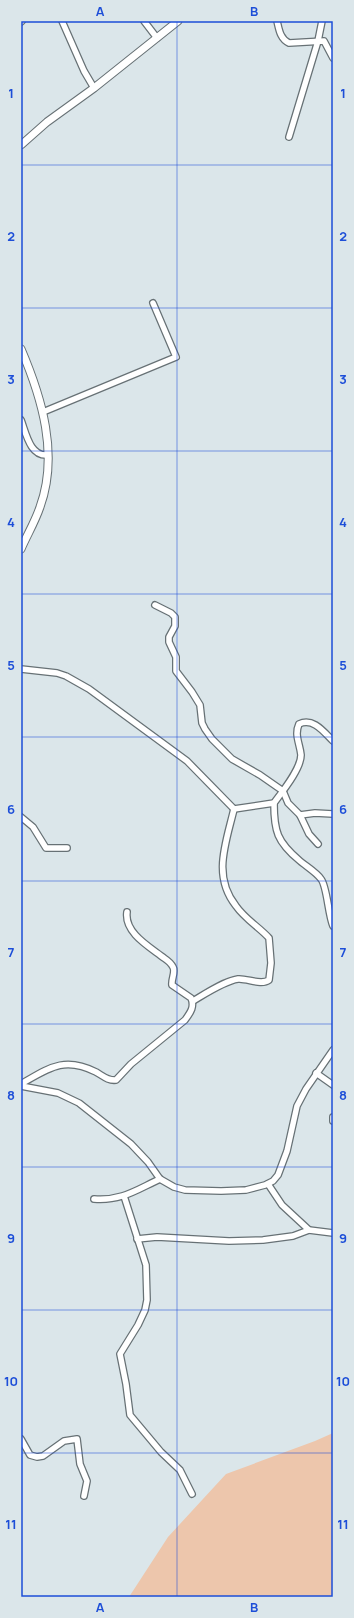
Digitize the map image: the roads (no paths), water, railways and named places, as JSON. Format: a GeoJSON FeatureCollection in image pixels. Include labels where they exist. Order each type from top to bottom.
{"type":"FeatureCollection","features":[{"type":"Feature","properties":{"kind":"street"},"geometry":{"type":"LineString","coordinates":[[62,21],[84,71],[94,88]]}},
{"type":"Feature","properties":{"kind":"street"},"geometry":{"type":"LineString","coordinates":[[144,21],[157,38]]}},
{"type":"Feature","properties":{"kind":"street"},"geometry":{"type":"LineString","coordinates":[[21,145],[46,122],[94,88],[178,21]]}},
{"type":"Feature","properties":{"kind":"street"},"geometry":{"type":"LineString","coordinates":[[277,21],[282,37],[285,41],[289,43],[324,41],[333,58]]}},
{"type":"Feature","properties":{"kind":"street"},"geometry":{"type":"LineString","coordinates":[[289,137],[318,41],[322,21]]}},
{"type":"Feature","properties":{"kind":"street"},"geometry":{"type":"LineString","coordinates":[[43,412],[176,357],[153,303]]}},
{"type":"Feature","properties":{"kind":"street"},"geometry":{"type":"LineString","coordinates":[[21,349],[37,389],[43,412],[48,455],[45,488],[40,507],[21,549]]}},
{"type":"Feature","properties":{"kind":"street"},"geometry":{"type":"LineString","coordinates":[[21,420],[34,450],[41,455],[48,455]]}},
{"type":"Feature","properties":{"kind":"street"},"geometry":{"type":"LineString","coordinates":[[155,605],[175,617],[175,626],[169,638],[169,642],[176,657],[176,671],[200,705],[202,723],[212,739],[232,759],[260,775],[283,791],[288,803],[300,815],[310,834],[318,844]]}},
{"type":"Feature","properties":{"kind":"street"},"geometry":{"type":"LineString","coordinates":[[21,669],[56,673],[66,676],[89,690],[121,714],[162,741],[187,761],[234,809]]}},
{"type":"Feature","properties":{"kind":"street"},"geometry":{"type":"LineString","coordinates":[[333,742],[311,722],[302,722],[299,724],[297,735],[301,753],[300,760],[283,791],[274,803],[274,823],[277,834],[281,841],[299,861],[321,879],[324,885],[328,913],[333,926]]}},
{"type":"Feature","properties":{"kind":"street"},"geometry":{"type":"LineString","coordinates":[[234,809],[274,803]]}},
{"type":"Feature","properties":{"kind":"street"},"geometry":{"type":"LineString","coordinates":[[193,1001],[230,981],[240,979],[267,982],[270,976],[271,950],[269,938],[236,907],[222,875],[224,855],[234,809]]}},
{"type":"Feature","properties":{"kind":"street"},"geometry":{"type":"LineString","coordinates":[[300,815],[315,813],[333,814]]}},
{"type":"Feature","properties":{"kind":"street"},"geometry":{"type":"LineString","coordinates":[[21,817],[33,827],[46,848],[67,848]]}},
{"type":"Feature","properties":{"kind":"street"},"geometry":{"type":"LineString","coordinates":[[21,1085],[48,1069],[58,1065],[71,1064],[90,1069],[106,1078],[116,1080],[131,1064],[185,1020],[192,1008],[193,1001],[189,995],[172,985],[174,972],[172,965],[143,942],[127,922],[127,912]]}},
{"type":"Feature","properties":{"kind":"street"},"geometry":{"type":"LineString","coordinates":[[21,1085],[58,1093],[79,1104],[130,1144],[148,1162],[160,1178],[174,1187],[185,1190],[246,1190],[257,1188],[273,1181],[282,1167],[297,1106],[316,1073],[333,1050]]}},
{"type":"Feature","properties":{"kind":"street"},"geometry":{"type":"LineString","coordinates":[[316,1073],[333,1085]]}},
{"type":"Feature","properties":{"kind":"street"},"geometry":{"type":"LineString","coordinates":[[94,1199],[104,1200],[124,1196],[160,1178]]}},
{"type":"Feature","properties":{"kind":"street"},"geometry":{"type":"LineString","coordinates":[[268,1184],[282,1205],[309,1230]]}},
{"type":"Feature","properties":{"kind":"street"},"geometry":{"type":"LineString","coordinates":[[124,1196],[146,1265],[147,1300],[145,1310],[138,1325],[120,1354],[126,1384],[129,1412],[150,1440],[180,1470],[192,1494]]}},
{"type":"Feature","properties":{"kind":"street"},"geometry":{"type":"LineString","coordinates":[[137,1239],[157,1237],[229,1241],[263,1240],[293,1236],[309,1230],[333,1233]]}},
{"type":"Feature","properties":{"kind":"street"},"geometry":{"type":"LineString","coordinates":[[21,1439],[30,1455],[37,1457],[43,1456],[64,1440],[77,1439],[80,1464],[87,1481],[84,1496]]}}]}
